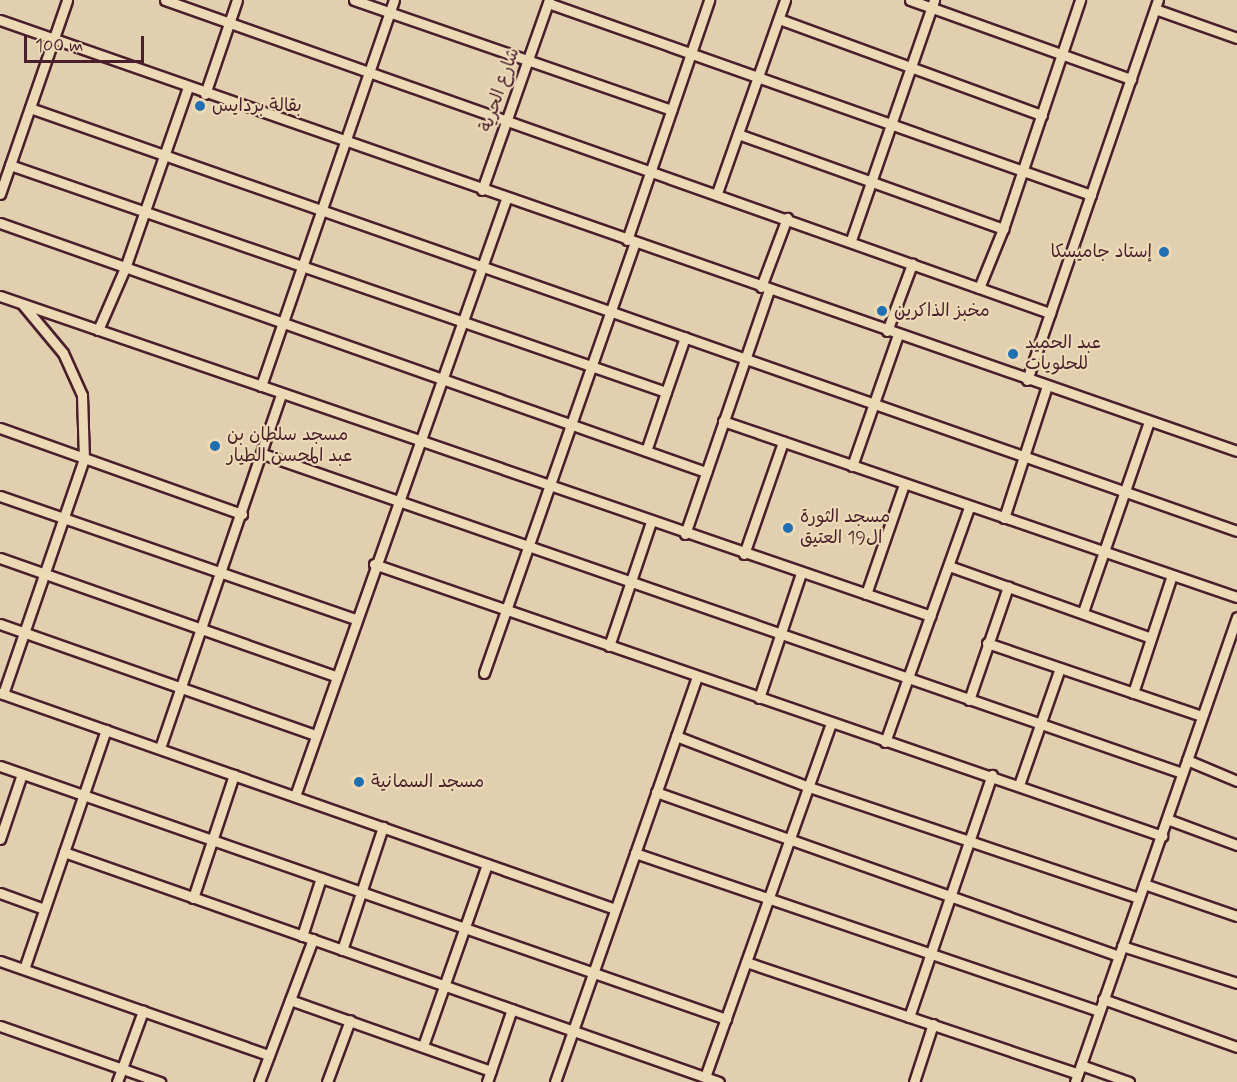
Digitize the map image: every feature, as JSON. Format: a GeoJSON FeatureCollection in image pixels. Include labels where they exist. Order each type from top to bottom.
{"type":"FeatureCollection","features":[{"type":"Feature","properties":{"kind":"street"},"geometry":{"type":"LineString","coordinates":[[0,194],[67,0]]}},
{"type":"Feature","properties":{"kind":"street"},"geometry":{"type":"LineString","coordinates":[[165,0],[851,240],[1050,313]]}},
{"type":"Feature","properties":{"kind":"street"},"geometry":{"type":"LineString","coordinates":[[205,94],[237,0]]}},
{"type":"Feature","properties":{"kind":"street"},"geometry":{"type":"LineString","coordinates":[[354,0],[672,110]]}},
{"type":"Feature","properties":{"kind":"street"},"geometry":{"type":"LineString","coordinates":[[261,386],[394,0]]}},
{"type":"Feature","properties":{"kind":"street"},"geometry":{"type":"LineString","coordinates":[[484,672],[612,311],[650,171],[709,0]]}},
{"type":"Feature","properties":{"kind":"street"},"geometry":{"type":"LineString","coordinates":[[717,193],[785,0]]}},
{"type":"Feature","properties":{"kind":"street"},"geometry":{"type":"LineString","coordinates":[[910,0],[933,4],[1062,56],[1131,80]]}},
{"type":"Feature","properties":{"kind":"street"},"geometry":{"type":"LineString","coordinates":[[979,288],[1024,170],[1080,0]]}},
{"type":"Feature","properties":{"kind":"street"},"geometry":{"type":"LineString","coordinates":[[548,1],[1091,195]]}},
{"type":"Feature","properties":{"kind":"street","name":"شارع الحرية"},"geometry":{"type":"LineString","coordinates":[[482,190],[548,1]]}},
{"type":"Feature","properties":{"kind":"street"},"geometry":{"type":"LineString","coordinates":[[851,240],[933,4]]}},
{"type":"Feature","properties":{"kind":"street"},"geometry":{"type":"LineString","coordinates":[[1027,380],[1157,4],[1237,38]]}},
{"type":"Feature","properties":{"kind":"street"},"geometry":{"type":"LineString","coordinates":[[779,19],[912,65],[1042,115]]}},
{"type":"Feature","properties":{"kind":"street"},"geometry":{"type":"LineString","coordinates":[[0,20],[344,143],[1237,451]]}},
{"type":"Feature","properties":{"kind":"street"},"geometry":{"type":"LineString","coordinates":[[98,330],[125,268],[188,87]]}},
{"type":"Feature","properties":{"kind":"street"},"geometry":{"type":"LineString","coordinates":[[30,108],[1237,531]]}},
{"type":"Feature","properties":{"kind":"street"},"geometry":{"type":"LineString","coordinates":[[738,134],[873,179],[1003,229]]}},
{"type":"Feature","properties":{"kind":"street"},"geometry":{"type":"LineString","coordinates":[[10,165],[592,365],[666,393]]}},
{"type":"Feature","properties":{"kind":"street"},"geometry":{"type":"LineString","coordinates":[[295,796],[374,564],[506,199]]}},
{"type":"Feature","properties":{"kind":"street"},"geometry":{"type":"LineString","coordinates":[[685,534],[745,359],[788,218]]}},
{"type":"Feature","properties":{"kind":"street"},"geometry":{"type":"LineString","coordinates":[[0,224],[706,472]]}},
{"type":"Feature","properties":{"kind":"street"},"geometry":{"type":"LineString","coordinates":[[887,331],[912,264]]}},
{"type":"Feature","properties":{"kind":"street"},"geometry":{"type":"LineString","coordinates":[[0,296],[685,534],[931,616]]}},
{"type":"Feature","properties":{"kind":"street"},"geometry":{"type":"LineString","coordinates":[[22,304],[63,353],[82,395],[84,459],[47,574],[2,693],[615,909]]}},
{"type":"Feature","properties":{"kind":"street"},"geometry":{"type":"LineString","coordinates":[[852,466],[898,335]]}},
{"type":"Feature","properties":{"kind":"street"},"geometry":{"type":"LineString","coordinates":[[646,452],[685,337]]}},
{"type":"Feature","properties":{"kind":"street"},"geometry":{"type":"LineString","coordinates":[[1004,518],[1047,386]]}},
{"type":"Feature","properties":{"kind":"street"},"geometry":{"type":"LineString","coordinates":[[160,748],[263,454],[281,394]]}},
{"type":"Feature","properties":{"kind":"street"},"geometry":{"type":"LineString","coordinates":[[723,421],[1237,597]]}},
{"type":"Feature","properties":{"kind":"street"},"geometry":{"type":"LineString","coordinates":[[1083,612],[1149,421]]}},
{"type":"Feature","properties":{"kind":"street"},"geometry":{"type":"LineString","coordinates":[[0,428],[242,514]]}},
{"type":"Feature","properties":{"kind":"street"},"geometry":{"type":"LineString","coordinates":[[744,554],[783,442]]}},
{"type":"Feature","properties":{"kind":"street"},"geometry":{"type":"LineString","coordinates":[[263,454],[1182,773]]}},
{"type":"Feature","properties":{"kind":"street"},"geometry":{"type":"LineString","coordinates":[[866,594],[904,484]]}},
{"type":"Feature","properties":{"kind":"street"},"geometry":{"type":"LineString","coordinates":[[0,496],[355,619]]}},
{"type":"Feature","properties":{"kind":"street"},"geometry":{"type":"LineString","coordinates":[[885,742],[969,507]]}},
{"type":"Feature","properties":{"kind":"street"},"geometry":{"type":"LineString","coordinates":[[609,646],[651,522]]}},
{"type":"Feature","properties":{"kind":"street"},"geometry":{"type":"LineString","coordinates":[[0,558],[336,676]]}},
{"type":"Feature","properties":{"kind":"street"},"geometry":{"type":"LineString","coordinates":[[374,564],[885,742],[1019,784],[1162,836]]}},
{"type":"Feature","properties":{"kind":"street"},"geometry":{"type":"LineString","coordinates":[[949,566],[1151,638]]}},
{"type":"Feature","properties":{"kind":"street"},"geometry":{"type":"LineString","coordinates":[[759,698],[801,573]]}},
{"type":"Feature","properties":{"kind":"street"},"geometry":{"type":"LineString","coordinates":[[1133,693],[1172,575]]}},
{"type":"Feature","properties":{"kind":"street"},"geometry":{"type":"LineString","coordinates":[[969,700],[1008,587]]}},
{"type":"Feature","properties":{"kind":"street"},"geometry":{"type":"LineString","coordinates":[[1078,1074],[1162,836],[1201,716],[1233,640],[1237,617]]}},
{"type":"Feature","properties":{"kind":"street"},"geometry":{"type":"LineString","coordinates":[[0,624],[316,735]]}},
{"type":"Feature","properties":{"kind":"street"},"geometry":{"type":"LineString","coordinates":[[987,643],[1201,716]]}},
{"type":"Feature","properties":{"kind":"street"},"geometry":{"type":"LineString","coordinates":[[1019,784],[1060,668]]}},
{"type":"Feature","properties":{"kind":"street"},"geometry":{"type":"LineString","coordinates":[[555,1082],[697,676]]}},
{"type":"Feature","properties":{"kind":"street"},"geometry":{"type":"LineString","coordinates":[[705,1077],[831,723]]}},
{"type":"Feature","properties":{"kind":"street"},"geometry":{"type":"LineString","coordinates":[[24,969],[106,730]]}},
{"type":"Feature","properties":{"kind":"street"},"geometry":{"type":"LineString","coordinates":[[676,736],[809,787],[971,839],[1139,898]]}},
{"type":"Feature","properties":{"kind":"street"},"geometry":{"type":"LineString","coordinates":[[1187,760],[1237,781]]}},
{"type":"Feature","properties":{"kind":"street"},"geometry":{"type":"LineString","coordinates":[[0,766],[726,1019]]}},
{"type":"Feature","properties":{"kind":"street"},"geometry":{"type":"LineString","coordinates":[[0,839],[22,774]]}},
{"type":"Feature","properties":{"kind":"street"},"geometry":{"type":"LineString","coordinates":[[194,898],[234,775]]}},
{"type":"Feature","properties":{"kind":"street"},"geometry":{"type":"LineString","coordinates":[[909,1017],[992,775]]}},
{"type":"Feature","properties":{"kind":"street"},"geometry":{"type":"LineString","coordinates":[[656,792],[789,842],[1119,956]]}},
{"type":"Feature","properties":{"kind":"street"},"geometry":{"type":"LineString","coordinates":[[1167,819],[1237,845]]}},
{"type":"Feature","properties":{"kind":"street"},"geometry":{"type":"LineString","coordinates":[[342,950],[383,827]]}},
{"type":"Feature","properties":{"kind":"street"},"geometry":{"type":"LineString","coordinates":[[64,852],[719,1082]]}},
{"type":"Feature","properties":{"kind":"street"},"geometry":{"type":"LineString","coordinates":[[635,853],[768,900],[932,952],[1099,1011]]}},
{"type":"Feature","properties":{"kind":"street"},"geometry":{"type":"LineString","coordinates":[[423,1046],[487,864]]}},
{"type":"Feature","properties":{"kind":"street"},"geometry":{"type":"LineString","coordinates":[[302,936],[321,878]]}},
{"type":"Feature","properties":{"kind":"street"},"geometry":{"type":"LineString","coordinates":[[1144,884],[1237,916]]}},
{"type":"Feature","properties":{"kind":"street"},"geometry":{"type":"LineString","coordinates":[[0,893],[44,909]]}},
{"type":"Feature","properties":{"kind":"street"},"geometry":{"type":"LineString","coordinates":[[259,1082],[313,939]]}},
{"type":"Feature","properties":{"kind":"street"},"geometry":{"type":"LineString","coordinates":[[1122,946],[1237,983]]}},
{"type":"Feature","properties":{"kind":"street"},"geometry":{"type":"LineString","coordinates":[[0,961],[269,1055]]}},
{"type":"Feature","properties":{"kind":"street"},"geometry":{"type":"LineString","coordinates":[[746,962],[1078,1074],[1129,1082]]}},
{"type":"Feature","properties":{"kind":"street"},"geometry":{"type":"LineString","coordinates":[[1103,999],[1237,1047]]}},
{"type":"Feature","properties":{"kind":"street"},"geometry":{"type":"LineString","coordinates":[[290,1000],[490,1071]]}},
{"type":"Feature","properties":{"kind":"street"},"geometry":{"type":"LineString","coordinates":[[487,1082],[512,1010]]}},
{"type":"Feature","properties":{"kind":"street"},"geometry":{"type":"LineString","coordinates":[[117,1082],[142,1011]]}},
{"type":"Feature","properties":{"kind":"street"},"geometry":{"type":"LineString","coordinates":[[331,1081],[350,1020]]}},
{"type":"Feature","properties":{"kind":"street"},"geometry":{"type":"LineString","coordinates":[[914,1082],[933,1024]]}},
{"type":"Feature","properties":{"kind":"street"},"geometry":{"type":"LineString","coordinates":[[0,1026],[160,1082]]}},
{"type":"Feature","properties":{"kind":"place","name":"بقالة بردايس"},"geometry":{"type":"Point","coordinates":[200,106]}},
{"type":"Feature","properties":{"kind":"place","name":"إستاد جاميسكا"},"geometry":{"type":"Point","coordinates":[1164,252]}},
{"type":"Feature","properties":{"kind":"place","name":"مخبز الذاكرين"},"geometry":{"type":"Point","coordinates":[882,311]}},
{"type":"Feature","properties":{"kind":"place","name":"عبد الحميد للحلويات"},"geometry":{"type":"Point","coordinates":[1013,354]}},
{"type":"Feature","properties":{"kind":"place","name":"مسجد سلطان بن عبد المحسن الطيار"},"geometry":{"type":"Point","coordinates":[215,446]}},
{"type":"Feature","properties":{"kind":"place","name":"مسجد الثورة ال19 العتيق"},"geometry":{"type":"Point","coordinates":[788,528]}},
{"type":"Feature","properties":{"kind":"place","name":"مسجد السمانية"},"geometry":{"type":"Point","coordinates":[359,782]}}]}
